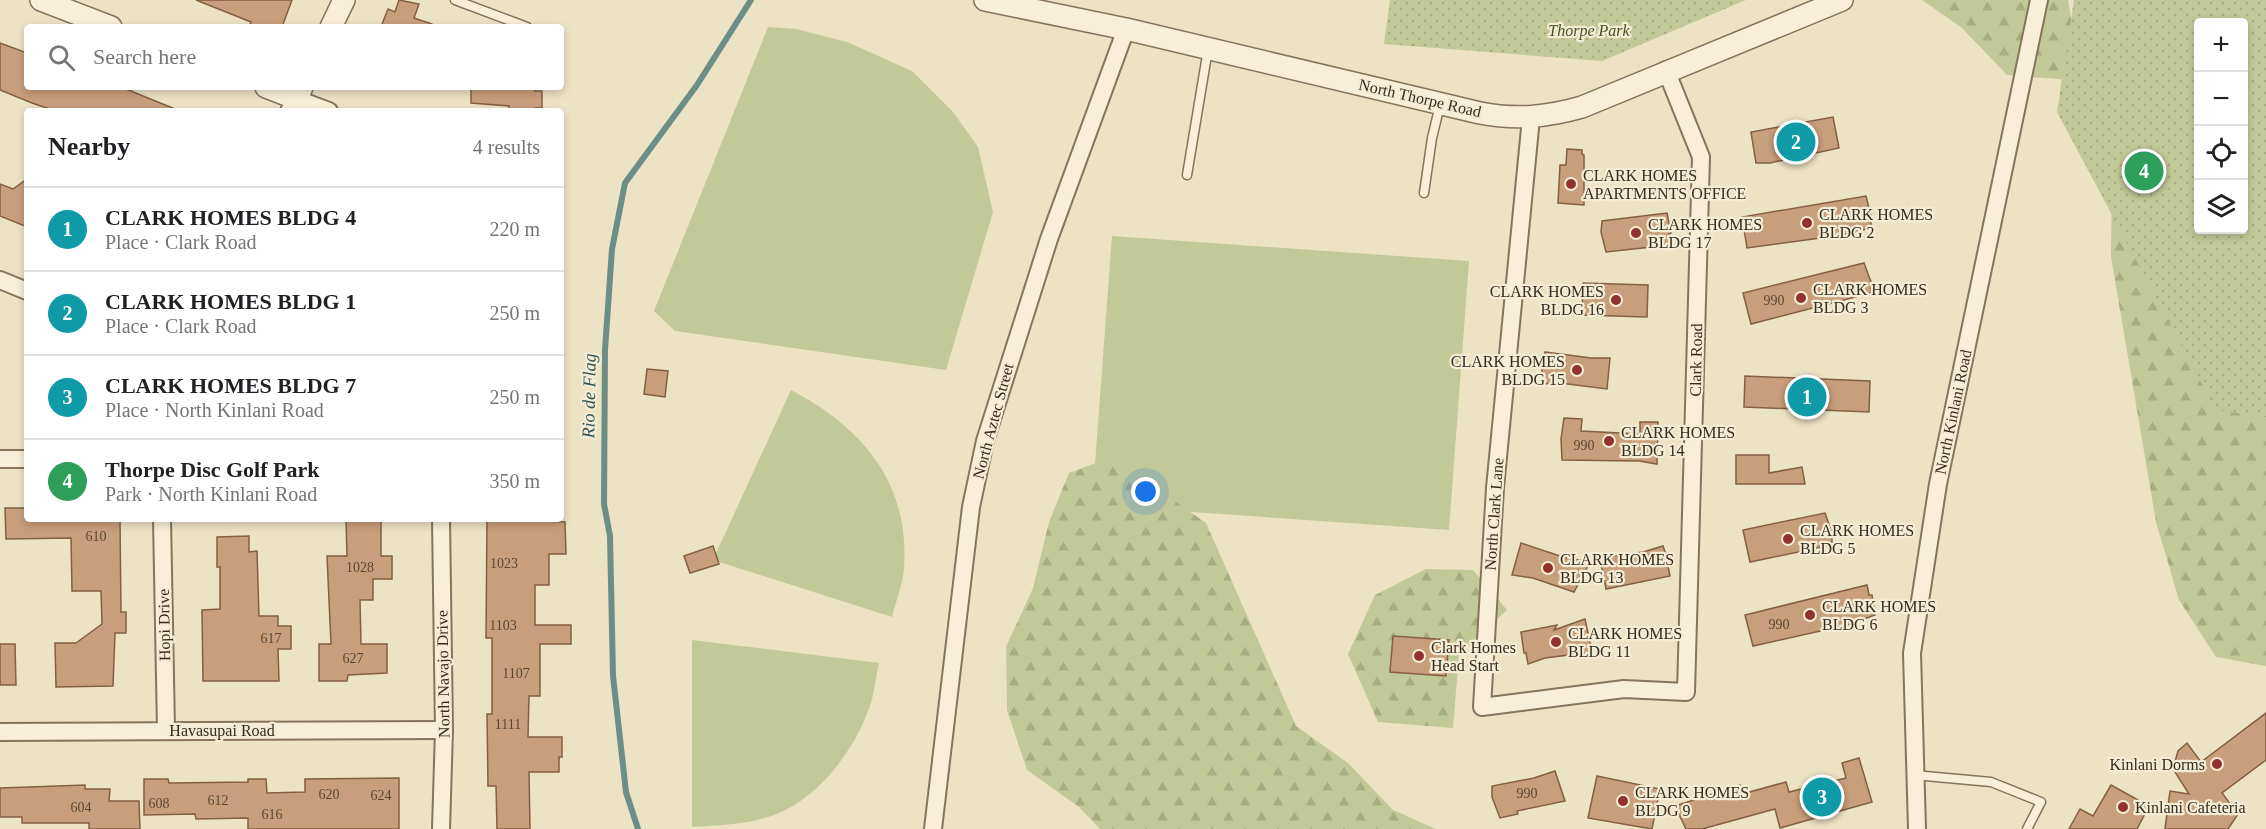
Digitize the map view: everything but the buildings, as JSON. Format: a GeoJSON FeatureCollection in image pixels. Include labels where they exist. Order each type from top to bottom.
{"type":"FeatureCollection","features":[{"type":"Feature","properties":{"kind":"street"},"geometry":{"type":"LineString","coordinates":[[41,0],[103,24]]}},
{"type":"Feature","properties":{"kind":"street"},"geometry":{"type":"LineString","coordinates":[[332,24],[344,0]]}},
{"type":"Feature","properties":{"kind":"street","name":"North Thorpe Road"},"geometry":{"type":"LineString","coordinates":[[994,1],[1125,29],[1500,117],[1531,118],[1582,107],[1666,70],[1842,0]]}},
{"type":"Feature","properties":{"kind":"street","name":"North Kinlani Road"},"geometry":{"type":"LineString","coordinates":[[1917,829],[1911,653],[1938,484],[2039,0]]}},
{"type":"Feature","properties":{"kind":"street","name":"North Aztec Street"},"geometry":{"type":"LineString","coordinates":[[933,829],[971,507],[985,441],[1049,239],[1125,29]]}},
{"type":"Feature","properties":{"kind":"street","name":"Clark Road"},"geometry":{"type":"LineString","coordinates":[[1666,70],[1701,157],[1686,692]]}},
{"type":"Feature","properties":{"kind":"street"},"geometry":{"type":"LineString","coordinates":[[274,90],[321,108]]}},
{"type":"Feature","properties":{"kind":"street","name":"North Clark Lane"},"geometry":{"type":"LineString","coordinates":[[1531,118],[1495,488],[1482,707],[1624,689],[1686,692]]}},
{"type":"Feature","properties":{"kind":"street"},"geometry":{"type":"LineString","coordinates":[[0,280],[24,290]]}},
{"type":"Feature","properties":{"kind":"street"},"geometry":{"type":"LineString","coordinates":[[0,459],[24,459]]}},
{"type":"Feature","properties":{"kind":"street","name":"Hopi Drive"},"geometry":{"type":"LineString","coordinates":[[162,522],[166,730]]}},
{"type":"Feature","properties":{"kind":"street","name":"North Navajo Drive"},"geometry":{"type":"LineString","coordinates":[[441,522],[444,730],[441,829]]}},
{"type":"Feature","properties":{"kind":"street","name":"Havasupai Road"},"geometry":{"type":"LineString","coordinates":[[0,732],[444,730]]}},
{"type":"Feature","properties":{"kind":"lane"},"geometry":{"type":"LineString","coordinates":[[455,0],[518,24]]}},
{"type":"Feature","properties":{"kind":"lane"},"geometry":{"type":"LineString","coordinates":[[1187,175],[1208,49]]}},
{"type":"Feature","properties":{"kind":"lane"},"geometry":{"type":"LineString","coordinates":[[1424,193],[1432,138],[1441,104]]}},
{"type":"Feature","properties":{"kind":"lane"},"geometry":{"type":"LineString","coordinates":[[1914,775],[1991,782],[2041,802],[2027,829]]}},
{"type":"Feature","properties":{"kind":"green space","name":"Thorpe Park"},"geometry":{"type":"Polygon","coordinates":[[[1390,0],[1746,0],[1602,61],[1384,44],[1390,0]]]}},
{"type":"Feature","properties":{"kind":"green space"},"geometry":{"type":"Polygon","coordinates":[[[1922,0],[2068,0],[2082,81],[2007,75],[1962,28],[1922,0]]]}},
{"type":"Feature","properties":{"kind":"green space"},"geometry":{"type":"Polygon","coordinates":[[[2074,0],[2266,0],[2266,417],[2216,410],[2057,112],[2074,0]]]}},
{"type":"Feature","properties":{"kind":"green space"},"geometry":{"type":"Polygon","coordinates":[[[2143,0],[2266,0],[2266,666],[2216,657],[2179,600],[2156,522],[2111,257],[2113,103],[2143,0]]]}},
{"type":"Feature","properties":{"kind":"green space"},"geometry":{"type":"Polygon","coordinates":[[[768,27],[796,29],[847,42],[912,71],[953,112],[978,147],[993,212],[946,370],[675,331],[654,311],[768,27]]]}},
{"type":"Feature","properties":{"kind":"green space"},"geometry":{"type":"Polygon","coordinates":[[[1112,236],[1469,261],[1449,530],[1092,505],[1112,236]]]}},
{"type":"Feature","properties":{"kind":"green space"},"geometry":{"type":"Polygon","coordinates":[[[791,390],[840,422],[877,461],[890,484],[899,510],[904,538],[904,568],[892,617],[713,560],[791,390]]]}},
{"type":"Feature","properties":{"kind":"green space"},"geometry":{"type":"Polygon","coordinates":[[[1112,457],[1206,523],[1296,726],[1348,763],[1393,810],[1436,829],[1100,829],[1079,807],[1027,770],[1007,710],[1006,647],[1033,588],[1049,522],[1069,473],[1112,457]]]}},
{"type":"Feature","properties":{"kind":"green space"},"geometry":{"type":"Polygon","coordinates":[[[1426,569],[1473,570],[1507,610],[1459,654],[1453,728],[1378,722],[1348,654],[1375,595],[1426,569]]]}},
{"type":"Feature","properties":{"kind":"green space"},"geometry":{"type":"Polygon","coordinates":[[[692,640],[879,663],[873,695],[858,734],[822,783],[791,807],[754,821],[692,827],[692,640]]]}},
{"type":"Feature","properties":{"kind":"waterway","name":"Rio de Flag"},"geometry":{"type":"LineString","coordinates":[[638,829],[626,792],[613,676],[610,536],[604,504],[605,350],[612,249],[625,183],[697,85],[751,0]]}},
{"type":"Feature","properties":{"kind":"place","name":"CLARK HOMES BLDG 1"},"geometry":{"type":"Point","coordinates":[1796,142]}},
{"type":"Feature","properties":{"kind":"place","name":"Thorpe Disc Golf Park"},"geometry":{"type":"Point","coordinates":[2144,171]}},
{"type":"Feature","properties":{"kind":"place","name":"CLARK HOMES APARTMENTS OFFICE"},"geometry":{"type":"Point","coordinates":[1571,184]}},
{"type":"Feature","properties":{"kind":"place","name":"CLARK HOMES BLDG 2"},"geometry":{"type":"Point","coordinates":[1807,223]}},
{"type":"Feature","properties":{"kind":"place","name":"CLARK HOMES BLDG 17"},"geometry":{"type":"Point","coordinates":[1636,233]}},
{"type":"Feature","properties":{"kind":"place","name":"CLARK HOMES BLDG 3"},"geometry":{"type":"Point","coordinates":[1801,298]}},
{"type":"Feature","properties":{"kind":"place","name":"CLARK HOMES BLDG 16"},"geometry":{"type":"Point","coordinates":[1616,300]}},
{"type":"Feature","properties":{"kind":"place","name":"CLARK HOMES BLDG 15"},"geometry":{"type":"Point","coordinates":[1577,370]}},
{"type":"Feature","properties":{"kind":"place","name":"CLARK HOMES BLDG 4"},"geometry":{"type":"Point","coordinates":[1807,397]}},
{"type":"Feature","properties":{"kind":"place","name":"CLARK HOMES BLDG 14"},"geometry":{"type":"Point","coordinates":[1609,441]}},
{"type":"Feature","properties":{"kind":"place","name":"CLARK HOMES BLDG 5"},"geometry":{"type":"Point","coordinates":[1788,539]}},
{"type":"Feature","properties":{"kind":"place","name":"CLARK HOMES BLDG 13"},"geometry":{"type":"Point","coordinates":[1548,568]}},
{"type":"Feature","properties":{"kind":"place","name":"CLARK HOMES BLDG 6"},"geometry":{"type":"Point","coordinates":[1810,615]}},
{"type":"Feature","properties":{"kind":"place","name":"CLARK HOMES BLDG 11"},"geometry":{"type":"Point","coordinates":[1556,642]}},
{"type":"Feature","properties":{"kind":"place","name":"Clark Homes Head Start"},"geometry":{"type":"Point","coordinates":[1419,656]}},
{"type":"Feature","properties":{"kind":"place","name":"Kinlani Dorms"},"geometry":{"type":"Point","coordinates":[2217,764]}},
{"type":"Feature","properties":{"kind":"place","name":"CLARK HOMES BLDG 7"},"geometry":{"type":"Point","coordinates":[1822,797]}},
{"type":"Feature","properties":{"kind":"place","name":"CLARK HOMES BLDG 9"},"geometry":{"type":"Point","coordinates":[1623,801]}},
{"type":"Feature","properties":{"kind":"place","name":"Kinlani Cafeteria"},"geometry":{"type":"Point","coordinates":[2123,807]}}]}
